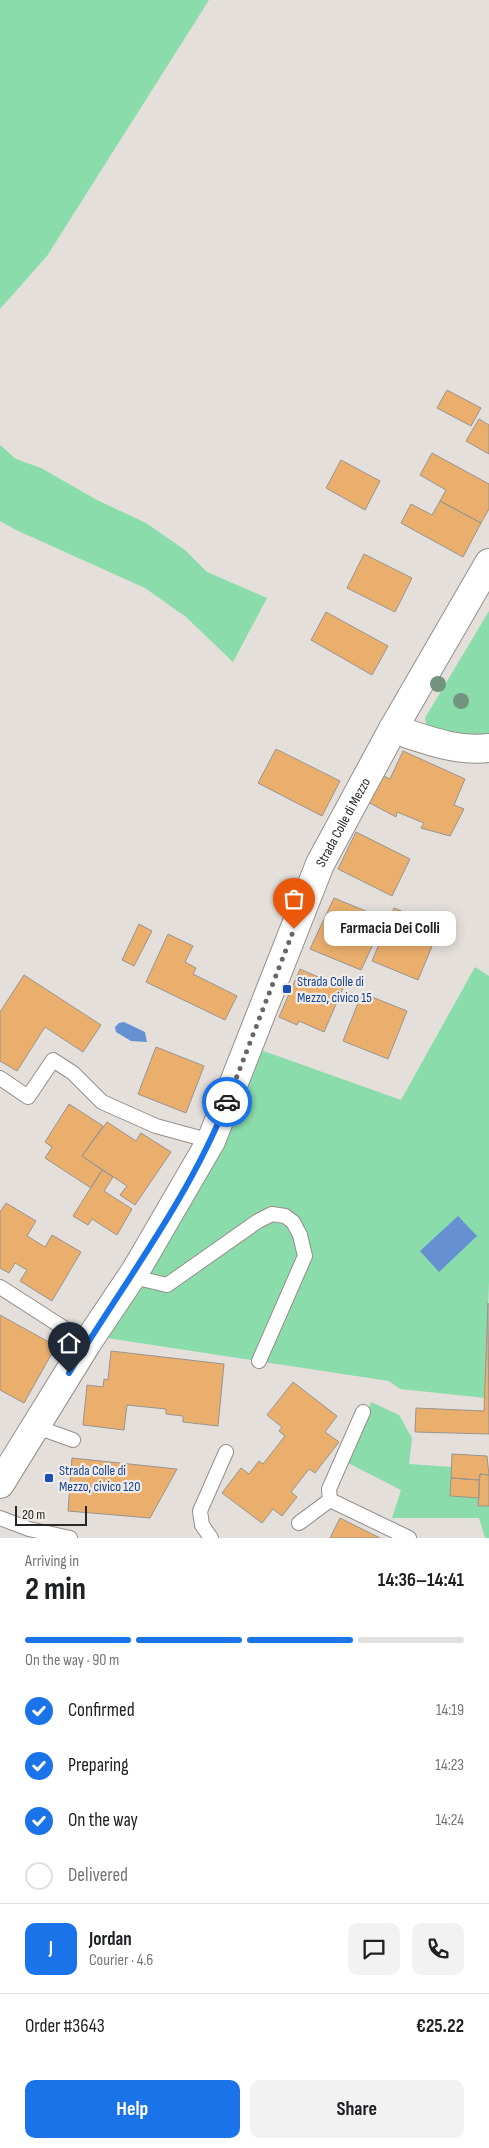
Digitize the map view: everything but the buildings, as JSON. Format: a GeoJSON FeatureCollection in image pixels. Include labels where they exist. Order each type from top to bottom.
{"type":"FeatureCollection","features":[{"type":"Feature","properties":{"kind":"street","name":"Strada Colle di Mezzo"},"geometry":{"type":"LineString","coordinates":[[0,1484],[87,1343],[136,1270],[212,1141],[320,864],[393,729],[489,563]]}},
{"type":"Feature","properties":{"kind":"street"},"geometry":{"type":"LineString","coordinates":[[393,729],[454,748],[471,750],[489,748]]}},
{"type":"Feature","properties":{"kind":"lane"},"geometry":{"type":"LineString","coordinates":[[0,1078],[28,1097],[53,1060],[73,1073],[102,1102],[156,1126],[212,1141]]}},
{"type":"Feature","properties":{"kind":"lane"},"geometry":{"type":"LineString","coordinates":[[136,1270],[146,1280],[167,1285],[258,1221],[272,1214],[285,1216],[293,1222],[300,1235],[305,1256],[259,1361]]}},
{"type":"Feature","properties":{"kind":"lane"},"geometry":{"type":"LineString","coordinates":[[0,1287],[87,1343]]}},
{"type":"Feature","properties":{"kind":"lane"},"geometry":{"type":"LineString","coordinates":[[330,1500],[329,1489],[363,1412]]}},
{"type":"Feature","properties":{"kind":"lane"},"geometry":{"type":"LineString","coordinates":[[36,1427],[73,1440]]}},
{"type":"Feature","properties":{"kind":"lane"},"geometry":{"type":"LineString","coordinates":[[211,1538],[202,1525],[200,1511],[226,1452]]}},
{"type":"Feature","properties":{"kind":"lane"},"geometry":{"type":"LineString","coordinates":[[299,1523],[330,1500]]}},
{"type":"Feature","properties":{"kind":"lane"},"geometry":{"type":"LineString","coordinates":[[330,1500],[409,1538]]}},
{"type":"Feature","properties":{"kind":"lane"},"geometry":{"type":"LineString","coordinates":[[0,1518],[29,1529],[70,1538]]}},
{"type":"Feature","properties":{"kind":"green space"},"geometry":{"type":"Polygon","coordinates":[[[0,0],[209,0],[47,256],[0,309],[0,0]]]}},
{"type":"Feature","properties":{"kind":"green space"},"geometry":{"type":"Polygon","coordinates":[[[0,445],[16,459],[41,468],[97,500],[146,523],[185,550],[207,572],[267,598],[233,662],[186,617],[145,588],[0,521],[0,445]]]}},
{"type":"Feature","properties":{"kind":"green space"},"geometry":{"type":"Polygon","coordinates":[[[489,611],[489,737],[461,738],[427,727],[425,718],[489,611]]]}},
{"type":"Feature","properties":{"kind":"green space"},"geometry":{"type":"Polygon","coordinates":[[[475,967],[489,976],[489,1282],[485,1398],[400,1389],[389,1381],[107,1338],[145,1279],[235,1123],[258,1049],[401,1100],[475,967]]]}},
{"type":"Feature","properties":{"kind":"green space"},"geometry":{"type":"Polygon","coordinates":[[[371,1402],[399,1415],[412,1438],[409,1464],[452,1467],[450,1496],[479,1498],[478,1506],[489,1506],[489,1538],[485,1538],[479,1518],[392,1518],[401,1490],[348,1463],[371,1402]]]}},
{"type":"Feature","properties":{"kind":"water"},"geometry":{"type":"Polygon","coordinates":[[[124,1022],[145,1032],[147,1042],[131,1041],[116,1032],[115,1027],[119,1023],[124,1022]]]}},
{"type":"Feature","properties":{"kind":"water"},"geometry":{"type":"Polygon","coordinates":[[[458,1216],[477,1236],[439,1272],[420,1251],[458,1216]]]}},
{"type":"Feature","properties":{"kind":"way so far"},"geometry":{"type":"LineString","coordinates":[[227,1102],[294,929]]}},
{"type":"Feature","properties":{"kind":"place","name":"Farmacia Dei Colli"},"geometry":{"type":"Point","coordinates":[294,929]}},
{"type":"Feature","properties":{"kind":"place","name":"Strada Colle di Mezzo, civico 15"},"geometry":{"type":"Point","coordinates":[287,989]}},
{"type":"Feature","properties":{"kind":"place","name":"Strada Colle di Mezzo, civico 120"},"geometry":{"type":"Point","coordinates":[49,1478]}},
{"type":"Feature","properties":{"kind":"route"},"geometry":{"type":"LineString","coordinates":[[69,1373],[136,1270],[212,1141],[227,1102]]}}]}
